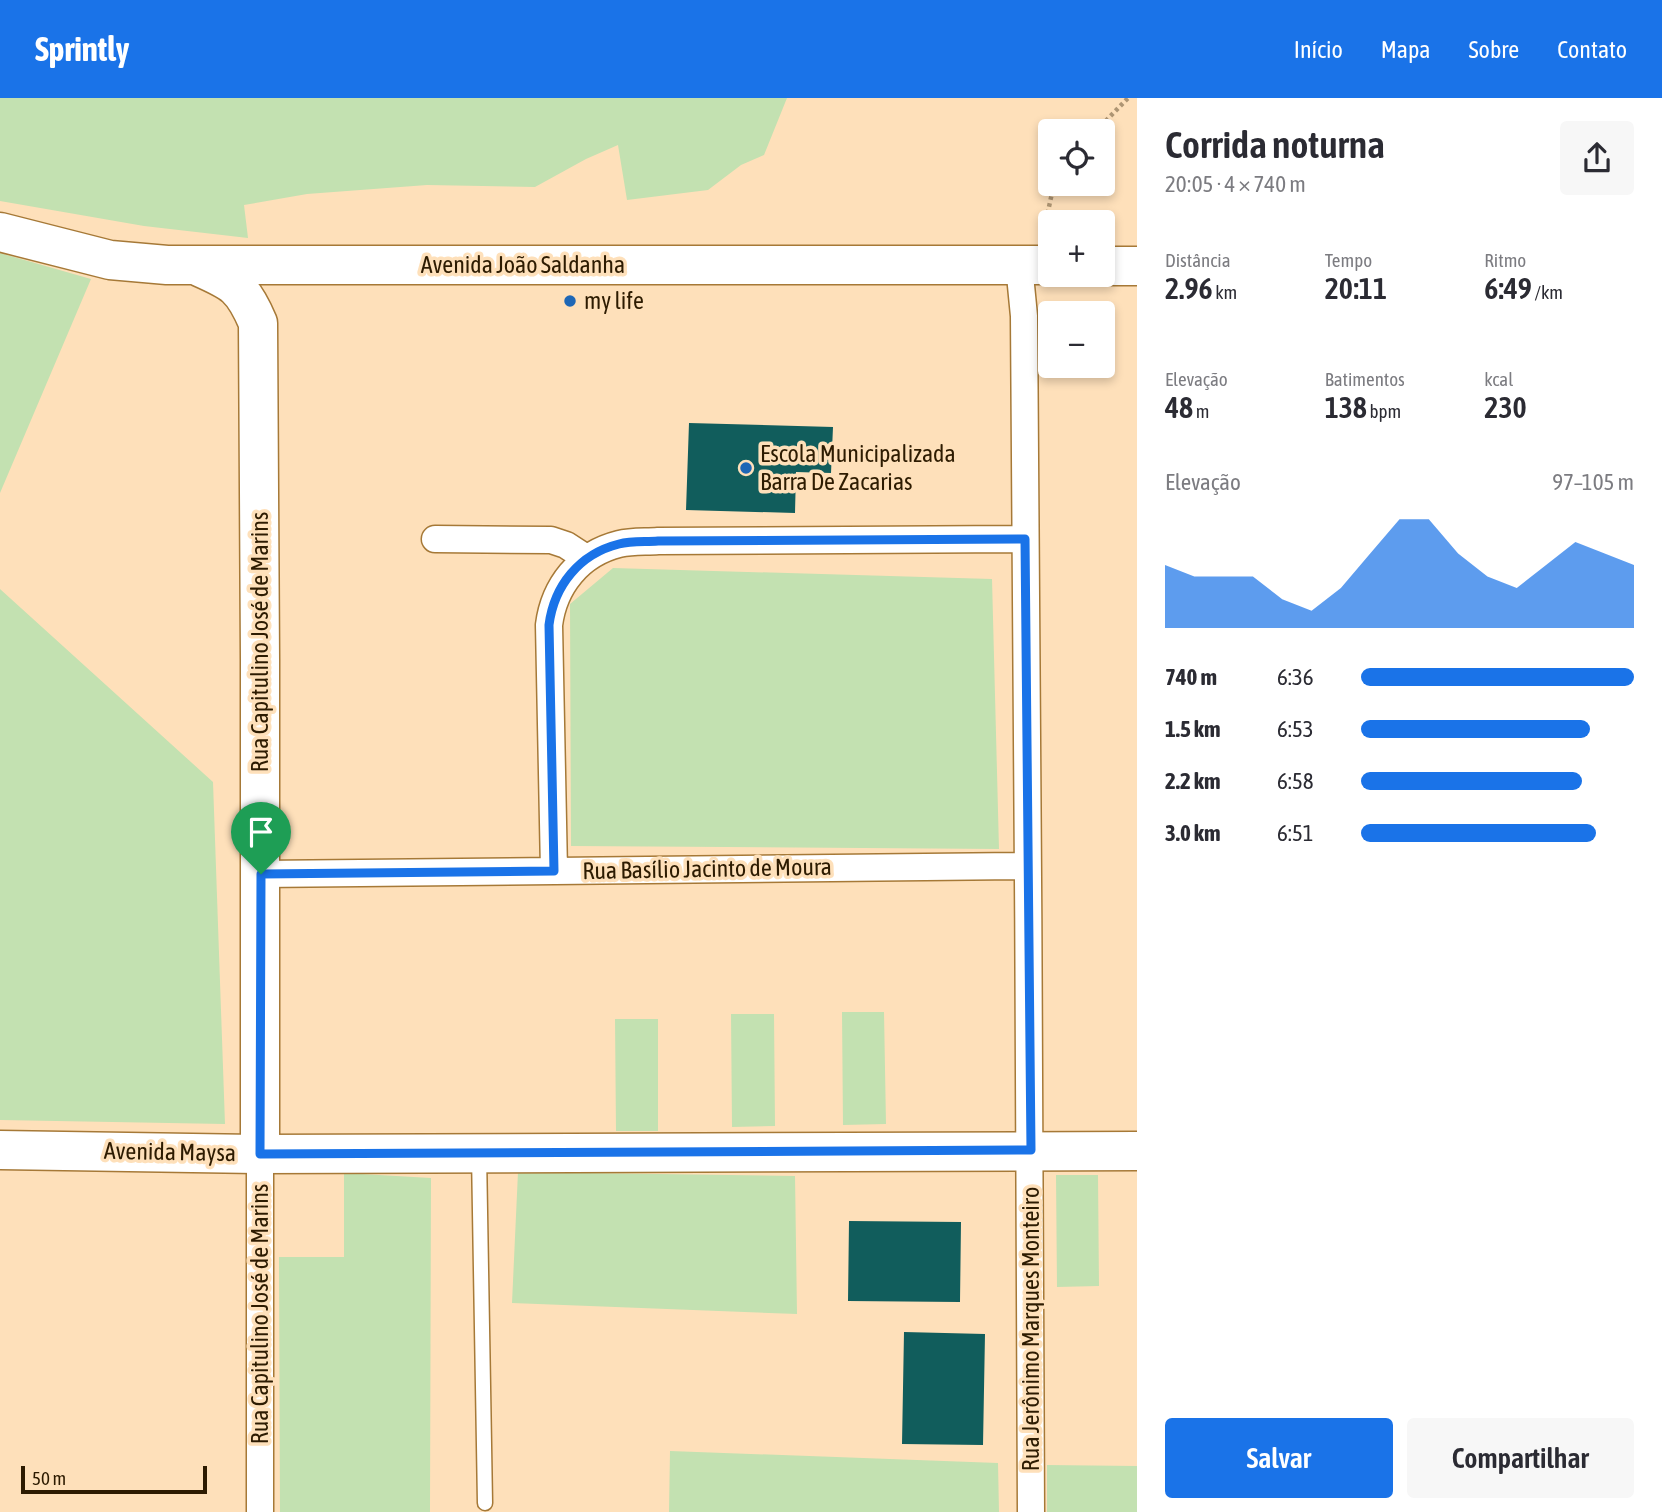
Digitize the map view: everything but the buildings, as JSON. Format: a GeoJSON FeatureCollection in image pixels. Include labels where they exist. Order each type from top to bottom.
{"type":"FeatureCollection","features":[{"type":"Feature","properties":{"kind":"main road","name":"Avenida João Saldanha"},"geometry":{"type":"LineString","coordinates":[[0,232],[110,260],[196,266],[1035,265]]}},
{"type":"Feature","properties":{"kind":"main road"},"geometry":{"type":"LineString","coordinates":[[258,323],[264,287],[295,265]]}},
{"type":"Feature","properties":{"kind":"main road","name":"Rua Capitulino José de Marins"},"geometry":{"type":"LineString","coordinates":[[196,266],[236,285],[246,296],[258,323],[260,1154]]}},
{"type":"Feature","properties":{"kind":"main road"},"geometry":{"type":"LineString","coordinates":[[1115,266],[1137,266]]}},
{"type":"Feature","properties":{"kind":"main road","name":"Avenida Maysa"},"geometry":{"type":"LineString","coordinates":[[0,1150],[260,1154],[1137,1151]]}},
{"type":"Feature","properties":{"kind":"street","name":"Rua Jerônimo Marques Monteiro"},"geometry":{"type":"LineString","coordinates":[[1031,1512],[1031,1150],[1026,866],[1023,295],[1035,265]]}},
{"type":"Feature","properties":{"kind":"street"},"geometry":{"type":"LineString","coordinates":[[435,539],[551,540],[566,545],[586,558]]}},
{"type":"Feature","properties":{"kind":"street"},"geometry":{"type":"LineString","coordinates":[[554,871],[549,625],[551,607],[563,582],[586,558],[622,543],[658,541],[1025,539]]}},
{"type":"Feature","properties":{"kind":"street","name":"Rua Basílio Jacinto de Moura"},"geometry":{"type":"LineString","coordinates":[[261,874],[1026,866]]}},
{"type":"Feature","properties":{"kind":"street","name":"Rua Capitulino José de Marins"},"geometry":{"type":"LineString","coordinates":[[260,1154],[260,1512]]}},
{"type":"Feature","properties":{"kind":"lane"},"geometry":{"type":"LineString","coordinates":[[479,1152],[485,1503]]}},
{"type":"Feature","properties":{"kind":"path"},"geometry":{"type":"LineString","coordinates":[[1108,119],[1128,98]]}},
{"type":"Feature","properties":{"kind":"path"},"geometry":{"type":"LineString","coordinates":[[1035,265],[1051,196]]}},
{"type":"Feature","properties":{"kind":"green space"},"geometry":{"type":"Polygon","coordinates":[[[0,98],[787,98],[764,155],[741,165],[708,190],[627,200],[618,145],[535,187],[427,185],[307,194],[244,205],[248,238],[144,226],[0,201],[0,98]]]}},
{"type":"Feature","properties":{"kind":"green space"},"geometry":{"type":"Polygon","coordinates":[[[0,253],[91,279],[0,493],[0,253]]]}},
{"type":"Feature","properties":{"kind":"green space"},"geometry":{"type":"Polygon","coordinates":[[[613,568],[992,579],[999,849],[571,846],[570,604],[613,568]]]}},
{"type":"Feature","properties":{"kind":"green space"},"geometry":{"type":"Polygon","coordinates":[[[0,589],[213,782],[225,1124],[0,1120],[0,589]]]}},
{"type":"Feature","properties":{"kind":"green space"},"geometry":{"type":"Polygon","coordinates":[[[842,1012],[884,1012],[886,1124],[843,1125],[842,1012]]]}},
{"type":"Feature","properties":{"kind":"green space"},"geometry":{"type":"Polygon","coordinates":[[[731,1014],[774,1014],[775,1126],[732,1127],[731,1014]]]}},
{"type":"Feature","properties":{"kind":"green space"},"geometry":{"type":"Polygon","coordinates":[[[615,1019],[658,1019],[658,1131],[616,1131],[615,1019]]]}},
{"type":"Feature","properties":{"kind":"green space"},"geometry":{"type":"Polygon","coordinates":[[[518,1172],[795,1176],[797,1314],[512,1303],[518,1172]]]}},
{"type":"Feature","properties":{"kind":"green space"},"geometry":{"type":"Polygon","coordinates":[[[344,1173],[431,1178],[430,1512],[280,1512],[279,1257],[344,1257],[344,1173]]]}},
{"type":"Feature","properties":{"kind":"green space"},"geometry":{"type":"Polygon","coordinates":[[[1056,1175],[1098,1175],[1099,1286],[1057,1287],[1056,1175]]]}},
{"type":"Feature","properties":{"kind":"green space"},"geometry":{"type":"Polygon","coordinates":[[[670,1451],[998,1463],[999,1512],[669,1512],[670,1451]]]}},
{"type":"Feature","properties":{"kind":"green space"},"geometry":{"type":"Polygon","coordinates":[[[1047,1465],[1137,1466],[1137,1512],[1047,1512],[1047,1465]]]}},
{"type":"Feature","properties":{"kind":"place","name":"my life"},"geometry":{"type":"Point","coordinates":[570,301]}},
{"type":"Feature","properties":{"kind":"place","name":"Escola Municipalizada Barra De Zacarias"},"geometry":{"type":"Point","coordinates":[746,468]}},
{"type":"Feature","properties":{"kind":"route"},"geometry":{"type":"LineString","coordinates":[[1025,539],[1026,866],[1031,1150],[260,1154],[261,874],[554,871],[549,625],[551,607],[563,582],[586,558],[603,549],[622,543],[658,541],[1025,539]]}}]}
